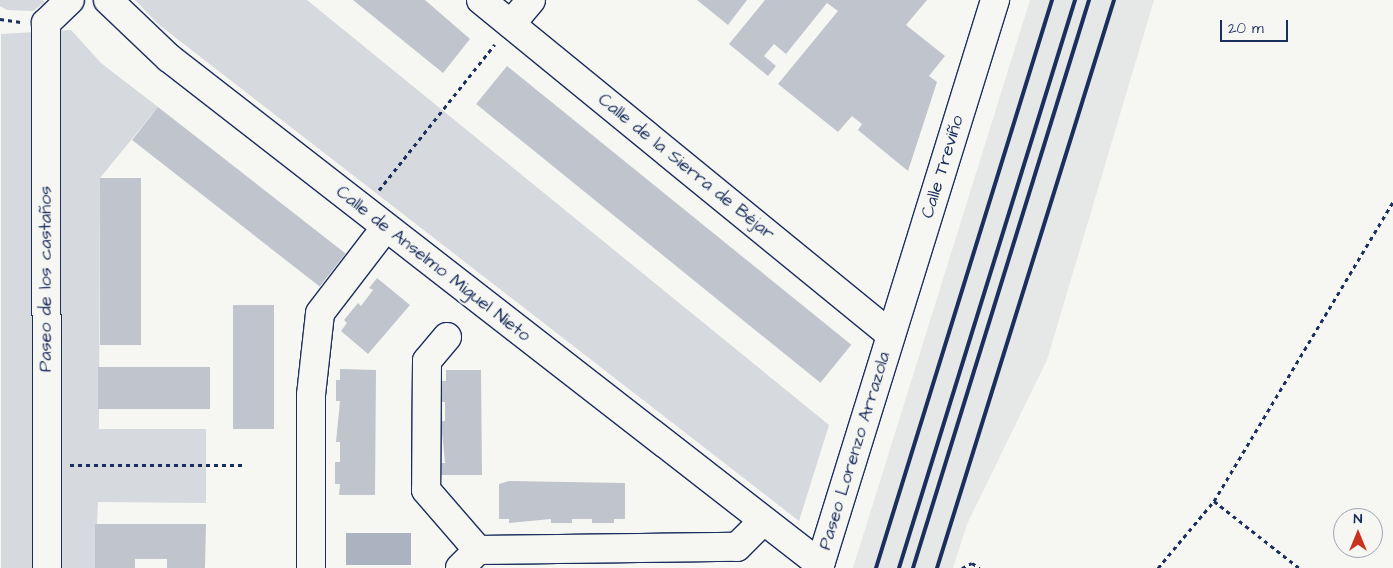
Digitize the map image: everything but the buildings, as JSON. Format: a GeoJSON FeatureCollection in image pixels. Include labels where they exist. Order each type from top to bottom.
{"type":"FeatureCollection","features":[{"type":"Feature","properties":{"kind":"street","name":"Paseo de los castaños"},"geometry":{"type":"LineString","coordinates":[[47,568],[46,23],[70,0]]}},
{"type":"Feature","properties":{"kind":"street","name":"Calle de Anselmo Miguel Nieto"},"geometry":{"type":"LineString","coordinates":[[108,0],[169,58],[820,566]]}},
{"type":"Feature","properties":{"kind":"street","name":"Calle de la Sierra de Béjar"},"geometry":{"type":"LineString","coordinates":[[481,0],[891,335]]}},
{"type":"Feature","properties":{"kind":"street"},"geometry":{"type":"LineString","coordinates":[[511,24],[531,0]]}},
{"type":"Feature","properties":{"kind":"street","name":"Calle Treviño"},"geometry":{"type":"LineString","coordinates":[[891,335],[995,0]]}},
{"type":"Feature","properties":{"kind":"street"},"geometry":{"type":"LineString","coordinates":[[311,568],[311,395],[320,313],[386,227]]}},
{"type":"Feature","properties":{"kind":"street","name":"Paseo Lorenzo Arrazola"},"geometry":{"type":"LineString","coordinates":[[820,566],[891,335]]}},
{"type":"Feature","properties":{"kind":"street"},"geometry":{"type":"LineString","coordinates":[[447,337],[427,362],[426,490],[469,559],[737,547],[763,520]]}},
{"type":"Feature","properties":{"kind":"path"},"geometry":{"type":"LineString","coordinates":[[363,209],[511,24]]}},
{"type":"Feature","properties":{"kind":"path"},"geometry":{"type":"LineString","coordinates":[[1158,568],[1214,501],[1393,202]]}},
{"type":"Feature","properties":{"kind":"path"},"geometry":{"type":"LineString","coordinates":[[47,464],[245,465]]}},
{"type":"Feature","properties":{"kind":"path"},"geometry":{"type":"LineString","coordinates":[[1214,501],[1299,568]]}},
{"type":"Feature","properties":{"kind":"path"},"geometry":{"type":"LineString","coordinates":[[962,568],[972,563],[980,568]]}},
{"type":"Feature","properties":{"kind":"shaded area"},"geometry":{"type":"Polygon","coordinates":[[[0,0],[43,0],[45,2],[33,11],[7,10],[0,6],[0,0]]]}},
{"type":"Feature","properties":{"kind":"shaded area"},"geometry":{"type":"Polygon","coordinates":[[[135,0],[307,0],[829,425],[799,521],[158,24],[135,0]]]}},
{"type":"Feature","properties":{"kind":"shaded area"},"geometry":{"type":"Polygon","coordinates":[[[1030,0],[1154,0],[1047,360],[967,524],[953,568],[853,568],[1030,0]]]}},
{"type":"Feature","properties":{"kind":"shaded area"},"geometry":{"type":"Polygon","coordinates":[[[71,30],[101,63],[158,107],[100,178],[99,429],[206,429],[206,503],[98,502],[95,568],[1,568],[1,34],[71,30]]]}},
{"type":"Feature","properties":{"kind":"shaded area"},"geometry":{"type":"Polygon","coordinates":[[[346,533],[411,533],[411,565],[346,565],[346,533]]]}},
{"type":"Feature","properties":{"kind":"railway"},"geometry":{"type":"LineString","coordinates":[[876,568],[1052,0]]}},
{"type":"Feature","properties":{"kind":"railway"},"geometry":{"type":"LineString","coordinates":[[899,568],[1075,0]]}},
{"type":"Feature","properties":{"kind":"railway"},"geometry":{"type":"LineString","coordinates":[[913,568],[1089,0]]}},
{"type":"Feature","properties":{"kind":"railway"},"geometry":{"type":"LineString","coordinates":[[937,568],[1114,0]]}}]}
